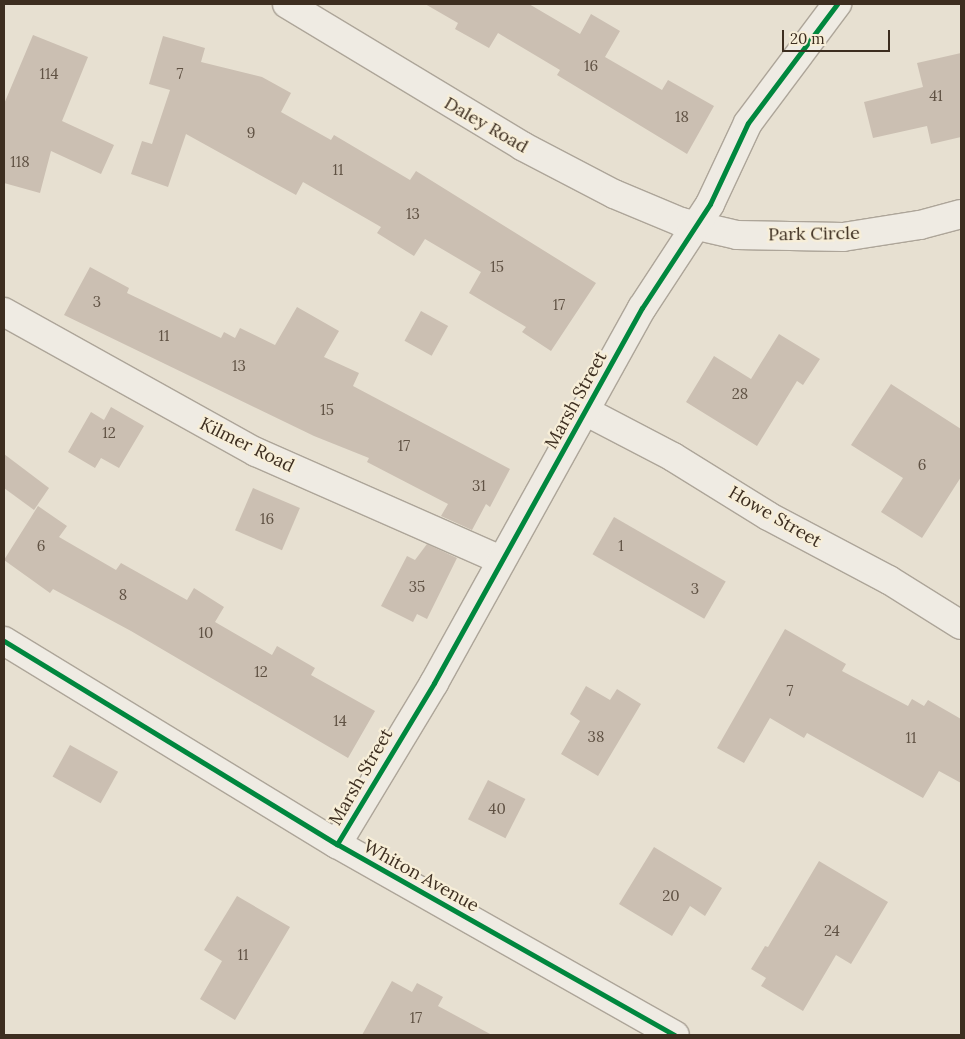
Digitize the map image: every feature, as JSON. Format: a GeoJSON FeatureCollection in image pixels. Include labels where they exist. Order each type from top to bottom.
{"type":"FeatureCollection","features":[{"type":"Feature","properties":{"kind":"street","name":"Daley Road"},"geometry":{"type":"LineString","coordinates":[[286,4],[324,13],[522,146],[614,194],[696,225]]}},
{"type":"Feature","properties":{"kind":"street","name":"Marsh Street"},"geometry":{"type":"LineString","coordinates":[[337,844],[434,683],[499,559],[587,412],[642,308],[696,225],[748,123],[838,4]]}},
{"type":"Feature","properties":{"kind":"street","name":"Park Circle"},"geometry":{"type":"LineString","coordinates":[[696,225],[737,235],[842,237],[920,225],[961,214]]}},
{"type":"Feature","properties":{"kind":"street","name":"Kilmer Road"},"geometry":{"type":"LineString","coordinates":[[4,312],[256,452],[499,559]]}},
{"type":"Feature","properties":{"kind":"street","name":"Howe Street"},"geometry":{"type":"LineString","coordinates":[[587,412],[673,457],[961,626]]}},
{"type":"Feature","properties":{"kind":"street","name":"Whiton Avenue"},"geometry":{"type":"LineString","coordinates":[[4,642],[337,844],[675,1035]]}},
{"type":"Feature","properties":{"kind":"building"},"geometry":{"type":"Polygon","coordinates":[[[425,4],[529,4],[580,34],[591,14],[620,31],[605,57],[662,90],[668,80],[714,106],[687,154],[557,75],[560,70],[498,33],[489,48],[455,29],[458,23],[425,4]]]}},
{"type":"Feature","properties":{"kind":"building"},"geometry":{"type":"Polygon","coordinates":[[[33,35],[88,57],[62,121],[114,145],[101,174],[51,151],[40,193],[4,183],[4,104],[33,35]]]}},
{"type":"Feature","properties":{"kind":"building"},"geometry":{"type":"Polygon","coordinates":[[[163,36],[205,48],[201,62],[262,77],[291,93],[281,112],[331,140],[334,135],[410,180],[416,171],[596,283],[551,351],[522,332],[526,327],[469,293],[481,272],[425,239],[414,256],[377,233],[381,227],[303,182],[296,195],[186,134],[168,187],[131,174],[142,141],[152,144],[170,90],[149,84],[163,36]]]}},
{"type":"Feature","properties":{"kind":"building"},"geometry":{"type":"Polygon","coordinates":[[[961,53],[961,137],[931,144],[927,126],[873,138],[864,102],[923,87],[917,63],[961,53]]]}},
{"type":"Feature","properties":{"kind":"building"},"geometry":{"type":"Polygon","coordinates":[[[90,267],[129,288],[127,293],[221,338],[224,332],[235,338],[240,328],[275,345],[297,307],[339,331],[324,357],[359,373],[353,386],[510,469],[490,507],[486,504],[472,530],[441,516],[448,504],[367,462],[369,458],[314,436],[64,315],[90,267]]]}},
{"type":"Feature","properties":{"kind":"building"},"geometry":{"type":"Polygon","coordinates":[[[421,311],[448,326],[432,356],[405,341],[421,311]]]}},
{"type":"Feature","properties":{"kind":"building"},"geometry":{"type":"Polygon","coordinates":[[[779,334],[820,359],[803,385],[797,381],[757,446],[686,402],[714,356],[751,379],[779,334]]]}},
{"type":"Feature","properties":{"kind":"building"},"geometry":{"type":"Polygon","coordinates":[[[891,384],[961,429],[961,477],[922,538],[881,512],[903,478],[851,445],[891,384]]]}},
{"type":"Feature","properties":{"kind":"building"},"geometry":{"type":"Polygon","coordinates":[[[111,407],[144,426],[119,468],[101,458],[95,468],[68,452],[91,412],[104,420],[111,407]]]}},
{"type":"Feature","properties":{"kind":"building"},"geometry":{"type":"Polygon","coordinates":[[[4,454],[49,488],[34,510],[4,488],[4,454]]]}},
{"type":"Feature","properties":{"kind":"building"},"geometry":{"type":"Polygon","coordinates":[[[253,488],[300,508],[282,550],[235,530],[253,488]]]}},
{"type":"Feature","properties":{"kind":"building"},"geometry":{"type":"Polygon","coordinates":[[[38,506],[67,526],[59,537],[116,570],[121,563],[187,600],[194,588],[224,607],[215,622],[272,655],[277,646],[315,668],[311,675],[375,711],[348,758],[131,631],[53,589],[50,593],[4,560],[38,506]]]}},
{"type":"Feature","properties":{"kind":"building"},"geometry":{"type":"Polygon","coordinates":[[[614,517],[726,582],[704,619],[592,554],[614,517]]]}},
{"type":"Feature","properties":{"kind":"building"},"geometry":{"type":"Polygon","coordinates":[[[427,544],[457,558],[427,619],[417,614],[413,622],[381,606],[407,556],[415,560],[427,544]]]}},
{"type":"Feature","properties":{"kind":"building"},"geometry":{"type":"Polygon","coordinates":[[[785,629],[846,664],[842,671],[908,706],[912,699],[924,706],[928,700],[961,719],[961,783],[939,771],[923,798],[807,733],[804,738],[770,718],[744,763],[717,748],[785,629]]]}},
{"type":"Feature","properties":{"kind":"building"},"geometry":{"type":"Polygon","coordinates":[[[586,686],[610,700],[617,689],[641,704],[598,776],[561,754],[580,721],[570,714],[586,686]]]}},
{"type":"Feature","properties":{"kind":"building"},"geometry":{"type":"Polygon","coordinates":[[[70,745],[118,772],[101,803],[53,776],[70,745]]]}},
{"type":"Feature","properties":{"kind":"building"},"geometry":{"type":"Polygon","coordinates":[[[488,780],[525,799],[505,838],[468,819],[488,780]]]}},
{"type":"Feature","properties":{"kind":"building"},"geometry":{"type":"Polygon","coordinates":[[[654,847],[722,888],[705,916],[690,906],[672,936],[619,904],[654,847]]]}},
{"type":"Feature","properties":{"kind":"building"},"geometry":{"type":"Polygon","coordinates":[[[819,861],[888,902],[851,964],[836,955],[803,1011],[761,986],[766,978],[751,969],[765,946],[768,947],[819,861]]]}},
{"type":"Feature","properties":{"kind":"building"},"geometry":{"type":"Polygon","coordinates":[[[237,896],[290,927],[235,1020],[200,999],[222,961],[204,950],[237,896]]]}},
{"type":"Feature","properties":{"kind":"building"},"geometry":{"type":"Polygon","coordinates":[[[392,981],[412,992],[417,983],[443,997],[438,1006],[492,1035],[362,1035],[392,981]]]}},
{"type":"Feature","properties":{"kind":"cycle path"},"geometry":{"type":"LineString","coordinates":[[337,844],[434,683],[642,308],[710,204],[748,123],[837,4]]}},
{"type":"Feature","properties":{"kind":"cycle path"},"geometry":{"type":"LineString","coordinates":[[4,641],[337,844],[675,1035]]}}]}
